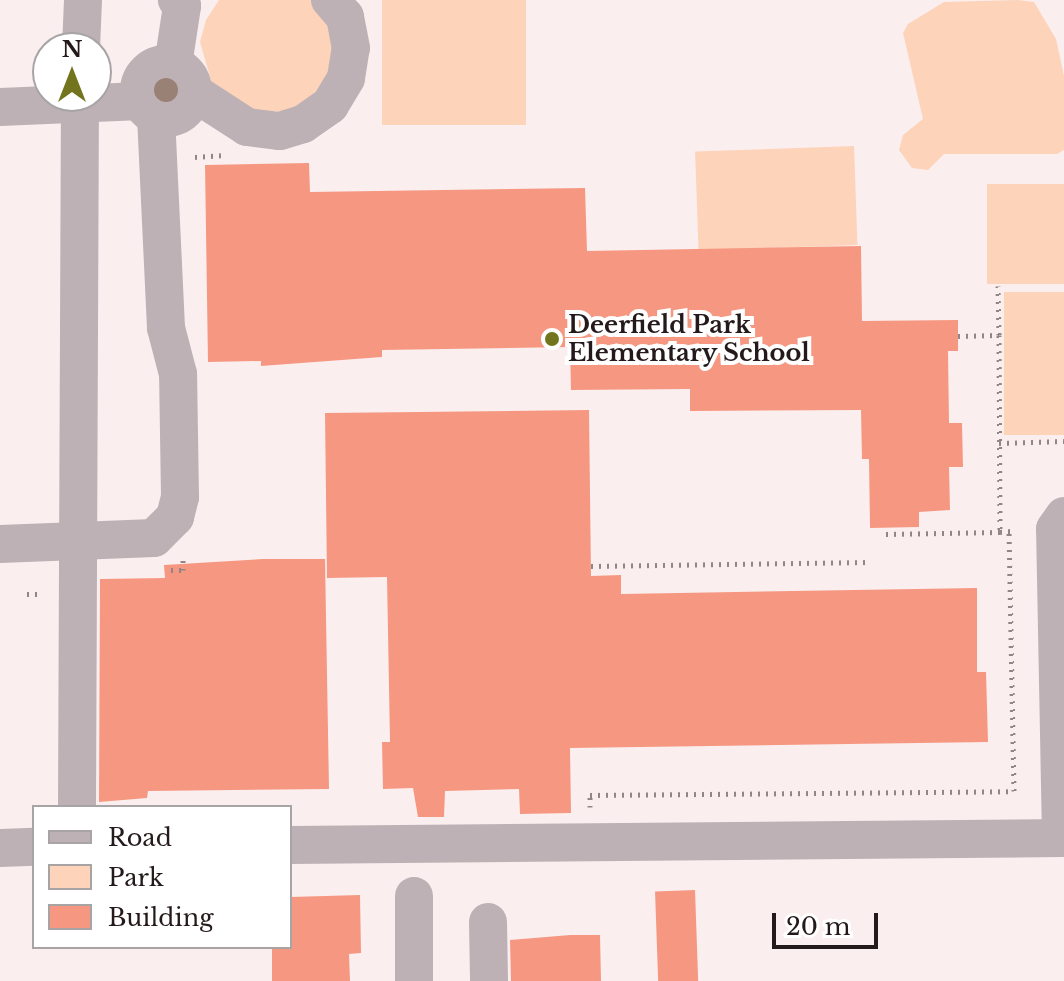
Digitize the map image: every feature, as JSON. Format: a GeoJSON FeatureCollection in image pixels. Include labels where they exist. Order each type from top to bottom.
{"type":"FeatureCollection","features":[{"type":"Feature","properties":{"kind":"lane"},"geometry":{"type":"LineString","coordinates":[[82,32],[83,0]]}},
{"type":"Feature","properties":{"kind":"lane"},"geometry":{"type":"LineString","coordinates":[[183,79],[247,127],[280,131],[303,124],[330,105],[346,78],[351,48],[345,17],[330,0]]}},
{"type":"Feature","properties":{"kind":"lane"},"geometry":{"type":"LineString","coordinates":[[112,105],[178,115],[183,79],[183,2]]}},
{"type":"Feature","properties":{"kind":"lane"},"geometry":{"type":"LineString","coordinates":[[0,107],[32,105]]}},
{"type":"Feature","properties":{"kind":"lane"},"geometry":{"type":"LineString","coordinates":[[0,544],[154,538],[175,517],[180,497],[178,374],[166,328],[148,108]]}},
{"type":"Feature","properties":{"kind":"lane"},"geometry":{"type":"LineString","coordinates":[[77,805],[80,112]]}},
{"type":"Feature","properties":{"kind":"lane"},"geometry":{"type":"LineString","coordinates":[[292,845],[1062,838],[1055,529],[1064,516]]}},
{"type":"Feature","properties":{"kind":"lane"},"geometry":{"type":"LineString","coordinates":[[0,848],[32,847]]}},
{"type":"Feature","properties":{"kind":"lane"},"geometry":{"type":"LineString","coordinates":[[414,896],[414,981]]}},
{"type":"Feature","properties":{"kind":"lane"},"geometry":{"type":"LineString","coordinates":[[488,922],[489,981]]}},
{"type":"Feature","properties":{"kind":"path"},"geometry":{"type":"LineString","coordinates":[[998,286],[1000,532]]}},
{"type":"Feature","properties":{"kind":"path"},"geometry":{"type":"LineString","coordinates":[[958,336],[999,335]]}},
{"type":"Feature","properties":{"kind":"path"},"geometry":{"type":"LineString","coordinates":[[999,443],[1064,441]]}},
{"type":"Feature","properties":{"kind":"path"},"geometry":{"type":"LineString","coordinates":[[886,534],[1016,531],[1016,523]]}},
{"type":"Feature","properties":{"kind":"path"},"geometry":{"type":"LineString","coordinates":[[591,842],[590,795],[1014,791],[1009,531]]}},
{"type":"Feature","properties":{"kind":"path"},"geometry":{"type":"LineString","coordinates":[[591,566],[871,562]]}},
{"type":"Feature","properties":{"kind":"green space"},"geometry":{"type":"Polygon","coordinates":[[[219,0],[315,0],[336,45],[325,85],[291,111],[249,112],[213,87],[200,42],[206,20],[219,0]]]}},
{"type":"Feature","properties":{"kind":"green space"},"geometry":{"type":"Polygon","coordinates":[[[382,0],[526,0],[526,125],[382,125],[382,0]]]}},
{"type":"Feature","properties":{"kind":"green space"},"geometry":{"type":"Polygon","coordinates":[[[944,2],[1034,2],[1056,39],[1064,76],[1064,150],[1057,154],[944,154],[928,170],[912,168],[899,150],[903,135],[923,119],[903,33],[908,24],[944,2]]]}},
{"type":"Feature","properties":{"kind":"green space"},"geometry":{"type":"Polygon","coordinates":[[[854,146],[857,245],[699,250],[695,152],[854,146]]]}},
{"type":"Feature","properties":{"kind":"green space"},"geometry":{"type":"Polygon","coordinates":[[[987,184],[1064,184],[1064,284],[987,284],[987,184]]]}},
{"type":"Feature","properties":{"kind":"green space"},"geometry":{"type":"Polygon","coordinates":[[[1004,292],[1064,292],[1064,435],[1004,435],[1004,292]]]}},
{"type":"Feature","properties":{"kind":"building"},"geometry":{"type":"Polygon","coordinates":[[[309,163],[310,192],[585,188],[587,251],[861,246],[862,321],[958,320],[958,351],[948,351],[949,423],[962,423],[963,467],[949,467],[950,510],[919,512],[919,527],[870,528],[869,459],[862,459],[861,410],[690,411],[690,389],[571,390],[570,347],[382,350],[382,357],[261,366],[261,361],[208,362],[205,165],[309,163]]]}},
{"type":"Feature","properties":{"kind":"building"},"geometry":{"type":"Polygon","coordinates":[[[589,410],[591,576],[621,575],[621,594],[977,588],[977,672],[986,672],[988,742],[570,748],[571,813],[520,814],[519,789],[445,791],[444,817],[418,817],[413,788],[383,789],[382,742],[390,742],[387,577],[327,578],[325,413],[589,410]]]}},
{"type":"Feature","properties":{"kind":"building"},"geometry":{"type":"Polygon","coordinates":[[[325,559],[329,789],[148,791],[147,798],[99,802],[100,579],[165,578],[164,565],[325,559]]]}},
{"type":"Feature","properties":{"kind":"building"},"geometry":{"type":"Polygon","coordinates":[[[695,890],[698,981],[658,981],[655,891],[695,890]]]}},
{"type":"Feature","properties":{"kind":"building"},"geometry":{"type":"Polygon","coordinates":[[[360,895],[361,953],[349,954],[350,981],[272,981],[272,949],[292,949],[292,897],[360,895]]]}},
{"type":"Feature","properties":{"kind":"building"},"geometry":{"type":"Polygon","coordinates":[[[600,935],[601,981],[511,981],[510,940],[600,935]]]}},
{"type":"Feature","properties":{"kind":"place","name":"Deerfield Park Elementary School"},"geometry":{"type":"Point","coordinates":[552,339]}}]}
